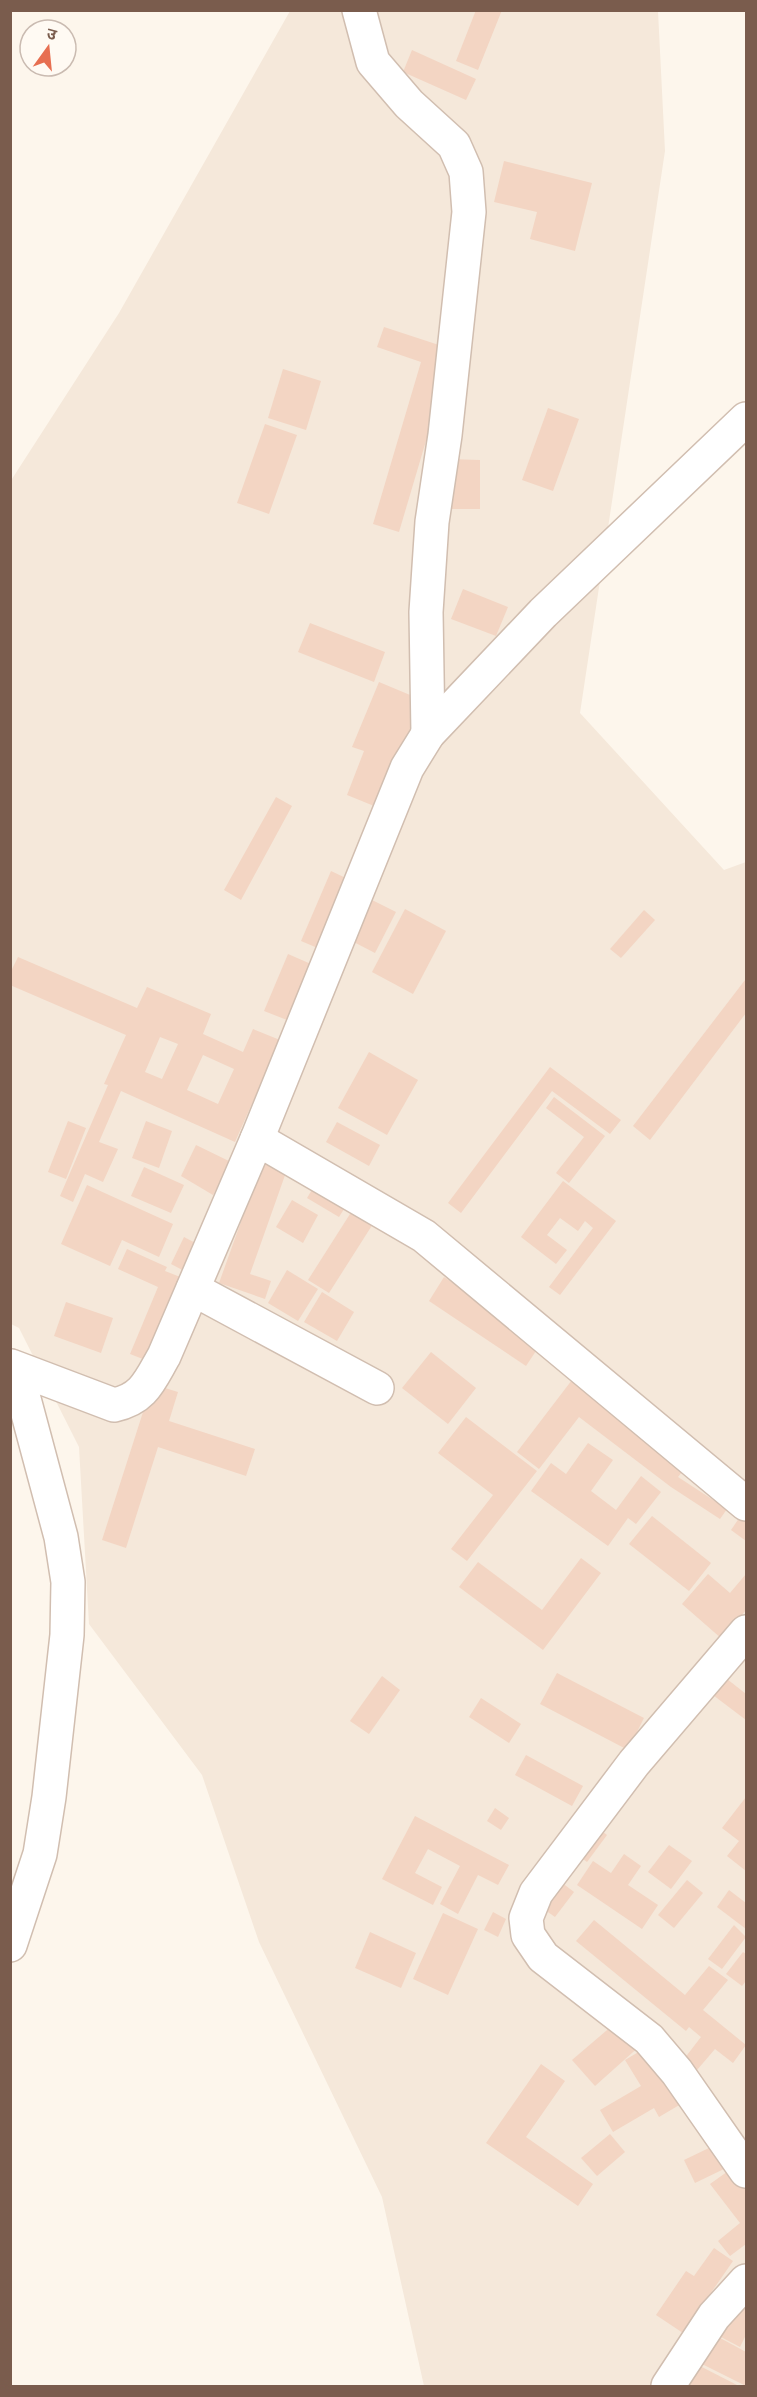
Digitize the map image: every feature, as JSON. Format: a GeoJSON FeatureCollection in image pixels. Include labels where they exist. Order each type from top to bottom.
{"type":"FeatureCollection","features":[{"type":"Feature","properties":{"kind":"street"},"geometry":{"type":"LineString","coordinates":[[359,10],[374,62],[409,104],[454,145],[466,172],[469,212],[445,435],[432,522],[426,612],[428,735]]}},
{"type":"Feature","properties":{"kind":"street"},"geometry":{"type":"LineString","coordinates":[[11,1366],[114,1405],[129,1402],[146,1389],[165,1356],[257,1139],[407,768],[428,735],[543,613],[747,419]]}},
{"type":"Feature","properties":{"kind":"street"},"geometry":{"type":"LineString","coordinates":[[257,1139],[424,1236],[708,1474],[747,1504]]}},
{"type":"Feature","properties":{"kind":"street"},"geometry":{"type":"LineString","coordinates":[[193,1289],[377,1388]]}},
{"type":"Feature","properties":{"kind":"street"},"geometry":{"type":"LineString","coordinates":[[10,1945],[40,1854],[49,1797],[67,1635],[68,1582],[61,1537],[20,1384],[11,1366]]}},
{"type":"Feature","properties":{"kind":"street"},"geometry":{"type":"LineString","coordinates":[[747,1632],[634,1763],[536,1893],[526,1918],[528,1935],[543,1957],[649,2039],[677,2072],[747,2171]]}},
{"type":"Feature","properties":{"kind":"street"},"geometry":{"type":"LineString","coordinates":[[673,2385],[714,2316],[747,2281]]}},
{"type":"Feature","properties":{"kind":"shaded area"},"geometry":{"type":"Polygon","coordinates":[[[290,11],[658,11],[665,151],[580,713],[724,870],[746,862],[746,2386],[424,2386],[382,2197],[259,1942],[202,1775],[89,1624],[79,1447],[19,1328],[11,1324],[10,482],[119,313],[290,11]]]}},
{"type":"Feature","properties":{"kind":"building"},"geometry":{"type":"Polygon","coordinates":[[[476,10],[502,10],[478,70],[456,61],[476,10]]]}},
{"type":"Feature","properties":{"kind":"building"},"geometry":{"type":"Polygon","coordinates":[[[412,50],[476,79],[466,100],[403,72],[412,50]]]}},
{"type":"Feature","properties":{"kind":"building"},"geometry":{"type":"Polygon","coordinates":[[[504,161],[592,183],[575,251],[530,239],[537,212],[494,202],[504,161]]]}},
{"type":"Feature","properties":{"kind":"building"},"geometry":{"type":"Polygon","coordinates":[[[384,327],[442,346],[435,366],[447,370],[399,532],[373,524],[421,362],[377,347],[384,327]]]}},
{"type":"Feature","properties":{"kind":"building"},"geometry":{"type":"Polygon","coordinates":[[[283,369],[321,381],[306,430],[268,418],[283,369]]]}},
{"type":"Feature","properties":{"kind":"building"},"geometry":{"type":"Polygon","coordinates":[[[548,408],[579,419],[553,491],[522,480],[548,408]]]}},
{"type":"Feature","properties":{"kind":"building"},"geometry":{"type":"Polygon","coordinates":[[[265,424],[297,435],[269,514],[237,503],[265,424]]]}},
{"type":"Feature","properties":{"kind":"building"},"geometry":{"type":"Polygon","coordinates":[[[449,459],[480,460],[480,509],[449,509],[449,459]]]}},
{"type":"Feature","properties":{"kind":"building"},"geometry":{"type":"Polygon","coordinates":[[[463,589],[508,607],[496,636],[451,619],[463,589]]]}},
{"type":"Feature","properties":{"kind":"building"},"geometry":{"type":"Polygon","coordinates":[[[310,623],[385,652],[374,682],[298,652],[310,623]]]}},
{"type":"Feature","properties":{"kind":"building"},"geometry":{"type":"Polygon","coordinates":[[[379,682],[422,700],[379,808],[347,795],[364,751],[352,747],[379,682]]]}},
{"type":"Feature","properties":{"kind":"building"},"geometry":{"type":"Polygon","coordinates":[[[276,797],[292,806],[241,900],[224,890],[276,797]]]}},
{"type":"Feature","properties":{"kind":"building"},"geometry":{"type":"Polygon","coordinates":[[[331,871],[350,880],[320,949],[301,941],[331,871]]]}},
{"type":"Feature","properties":{"kind":"building"},"geometry":{"type":"Polygon","coordinates":[[[366,897],[396,912],[375,953],[346,938],[366,897]]]}},
{"type":"Feature","properties":{"kind":"building"},"geometry":{"type":"Polygon","coordinates":[[[405,909],[446,931],[413,994],[372,972],[405,909]]]}},
{"type":"Feature","properties":{"kind":"building"},"geometry":{"type":"Polygon","coordinates":[[[644,910],[655,920],[621,958],[610,949],[644,910]]]}},
{"type":"Feature","properties":{"kind":"building"},"geometry":{"type":"Polygon","coordinates":[[[288,954],[311,964],[287,1020],[264,1011],[288,954]]]}},
{"type":"Feature","properties":{"kind":"building"},"geometry":{"type":"Polygon","coordinates":[[[18,957],[137,1008],[147,987],[211,1014],[203,1034],[243,1052],[253,1029],[280,1040],[235,1142],[121,1091],[99,1142],[118,1149],[103,1182],[85,1174],[73,1202],[60,1196],[108,1085],[104,1084],[126,1035],[10,985],[10,973],[18,957]],[[160,1037],[145,1072],[162,1079],[178,1044],[160,1037]],[[203,1055],[187,1090],[218,1104],[234,1069],[203,1055]]]}},
{"type":"Feature","properties":{"kind":"building"},"geometry":{"type":"Polygon","coordinates":[[[745,980],[746,1013],[650,1140],[633,1126],[745,980]]]}},
{"type":"Feature","properties":{"kind":"building"},"geometry":{"type":"Polygon","coordinates":[[[369,1052],[418,1080],[387,1135],[338,1108],[369,1052]]]}},
{"type":"Feature","properties":{"kind":"building"},"geometry":{"type":"Polygon","coordinates":[[[550,1067],[621,1120],[610,1134],[552,1091],[461,1213],[448,1203],[550,1067]]]}},
{"type":"Feature","properties":{"kind":"building"},"geometry":{"type":"Polygon","coordinates":[[[554,1097],[605,1136],[569,1183],[556,1173],[584,1137],[546,1108],[554,1097]]]}},
{"type":"Feature","properties":{"kind":"building"},"geometry":{"type":"Polygon","coordinates":[[[68,1121],[86,1128],[66,1179],[48,1172],[68,1121]]]}},
{"type":"Feature","properties":{"kind":"building"},"geometry":{"type":"Polygon","coordinates":[[[146,1121],[172,1131],[159,1168],[132,1158],[146,1121]]]}},
{"type":"Feature","properties":{"kind":"building"},"geometry":{"type":"Polygon","coordinates":[[[337,1122],[380,1145],[369,1166],[326,1142],[337,1122]]]}},
{"type":"Feature","properties":{"kind":"building"},"geometry":{"type":"Polygon","coordinates":[[[196,1145],[231,1162],[213,1195],[181,1176],[196,1145]]]}},
{"type":"Feature","properties":{"kind":"building"},"geometry":{"type":"Polygon","coordinates":[[[265,1155],[289,1164],[250,1274],[271,1281],[265,1299],[219,1283],[265,1155]]]}},
{"type":"Feature","properties":{"kind":"building"},"geometry":{"type":"Polygon","coordinates":[[[144,1167],[184,1185],[171,1213],[131,1196],[144,1167]]]}},
{"type":"Feature","properties":{"kind":"building"},"geometry":{"type":"Polygon","coordinates":[[[319,1178],[351,1198],[339,1217],[307,1198],[319,1178]]]}},
{"type":"Feature","properties":{"kind":"building"},"geometry":{"type":"Polygon","coordinates":[[[563,1181],[616,1221],[560,1295],[549,1287],[593,1228],[585,1221],[578,1231],[560,1218],[547,1235],[567,1250],[556,1264],[521,1237],[563,1181]]]}},
{"type":"Feature","properties":{"kind":"building"},"geometry":{"type":"Polygon","coordinates":[[[87,1185],[173,1224],[159,1257],[122,1240],[110,1266],[61,1244],[87,1185]]]}},
{"type":"Feature","properties":{"kind":"building"},"geometry":{"type":"Polygon","coordinates":[[[292,1200],[318,1215],[303,1243],[276,1227],[292,1200]]]}},
{"type":"Feature","properties":{"kind":"building"},"geometry":{"type":"Polygon","coordinates":[[[357,1203],[378,1216],[329,1293],[308,1280],[357,1203]]]}},
{"type":"Feature","properties":{"kind":"building"},"geometry":{"type":"Polygon","coordinates":[[[184,1237],[203,1247],[190,1274],[171,1264],[184,1237]]]}},
{"type":"Feature","properties":{"kind":"building"},"geometry":{"type":"Polygon","coordinates":[[[127,1249],[167,1267],[165,1271],[193,1282],[158,1365],[130,1354],[158,1287],[118,1269],[127,1249]]]}},
{"type":"Feature","properties":{"kind":"building"},"geometry":{"type":"Polygon","coordinates":[[[287,1270],[318,1289],[298,1321],[268,1303],[287,1270]]]}},
{"type":"Feature","properties":{"kind":"building"},"geometry":{"type":"Polygon","coordinates":[[[444,1277],[542,1342],[526,1366],[429,1301],[444,1277]]]}},
{"type":"Feature","properties":{"kind":"building"},"geometry":{"type":"Polygon","coordinates":[[[322,1292],[354,1312],[337,1341],[304,1322],[322,1292]]]}},
{"type":"Feature","properties":{"kind":"building"},"geometry":{"type":"Polygon","coordinates":[[[66,1302],[113,1318],[101,1353],[54,1336],[66,1302]]]}},
{"type":"Feature","properties":{"kind":"building"},"geometry":{"type":"Polygon","coordinates":[[[431,1352],[476,1388],[448,1424],[402,1388],[431,1352]]]}},
{"type":"Feature","properties":{"kind":"building"},"geometry":{"type":"Polygon","coordinates":[[[575,1376],[689,1463],[678,1477],[727,1509],[720,1519],[671,1487],[579,1417],[539,1469],[517,1452],[575,1376]]]}},
{"type":"Feature","properties":{"kind":"building"},"geometry":{"type":"Polygon","coordinates":[[[152,1384],[178,1392],[169,1421],[255,1449],[246,1476],[158,1447],[126,1548],[102,1540],[152,1384]]]}},
{"type":"Feature","properties":{"kind":"building"},"geometry":{"type":"Polygon","coordinates":[[[466,1417],[537,1471],[467,1561],[451,1549],[493,1495],[438,1453],[466,1417]]]}},
{"type":"Feature","properties":{"kind":"building"},"geometry":{"type":"Polygon","coordinates":[[[588,1443],[613,1460],[591,1491],[616,1510],[641,1476],[661,1492],[636,1524],[628,1518],[608,1546],[531,1491],[551,1463],[566,1474],[588,1443]]]}},
{"type":"Feature","properties":{"kind":"building"},"geometry":{"type":"Polygon","coordinates":[[[746,1508],[746,1541],[731,1530],[746,1508]]]}},
{"type":"Feature","properties":{"kind":"building"},"geometry":{"type":"Polygon","coordinates":[[[652,1516],[711,1563],[689,1591],[629,1544],[652,1516]]]}},
{"type":"Feature","properties":{"kind":"building"},"geometry":{"type":"Polygon","coordinates":[[[581,1558],[601,1573],[543,1650],[459,1587],[478,1562],[542,1610],[581,1558]]]}},
{"type":"Feature","properties":{"kind":"building"},"geometry":{"type":"Polygon","coordinates":[[[708,1574],[730,1593],[746,1574],[746,1610],[722,1639],[682,1604],[708,1574]]]}},
{"type":"Feature","properties":{"kind":"building"},"geometry":{"type":"Polygon","coordinates":[[[557,1673],[644,1718],[628,1750],[540,1704],[557,1673]]]}},
{"type":"Feature","properties":{"kind":"building"},"geometry":{"type":"Polygon","coordinates":[[[722,1675],[746,1694],[746,1720],[709,1692],[722,1675]]]}},
{"type":"Feature","properties":{"kind":"building"},"geometry":{"type":"Polygon","coordinates":[[[382,1676],[400,1690],[369,1734],[350,1721],[382,1676]]]}},
{"type":"Feature","properties":{"kind":"building"},"geometry":{"type":"Polygon","coordinates":[[[481,1698],[521,1724],[509,1743],[469,1717],[481,1698]]]}},
{"type":"Feature","properties":{"kind":"building"},"geometry":{"type":"Polygon","coordinates":[[[526,1755],[583,1786],[572,1806],[515,1775],[526,1755]]]}},
{"type":"Feature","properties":{"kind":"building"},"geometry":{"type":"Polygon","coordinates":[[[746,1797],[746,1871],[727,1856],[739,1841],[722,1828],[746,1797]]]}},
{"type":"Feature","properties":{"kind":"building"},"geometry":{"type":"Polygon","coordinates":[[[495,1808],[509,1818],[501,1830],[487,1821],[495,1808]]]}},
{"type":"Feature","properties":{"kind":"building"},"geometry":{"type":"Polygon","coordinates":[[[415,1816],[509,1865],[498,1885],[478,1875],[458,1914],[440,1904],[460,1866],[428,1849],[415,1873],[442,1887],[433,1905],[382,1879],[415,1816]]]}},
{"type":"Feature","properties":{"kind":"building"},"geometry":{"type":"Polygon","coordinates":[[[591,1823],[607,1835],[587,1862],[571,1850],[591,1823]]]}},
{"type":"Feature","properties":{"kind":"building"},"geometry":{"type":"Polygon","coordinates":[[[669,1845],[692,1861],[671,1889],[648,1872],[669,1845]]]}},
{"type":"Feature","properties":{"kind":"building"},"geometry":{"type":"Polygon","coordinates":[[[624,1854],[641,1866],[628,1885],[658,1905],[642,1929],[577,1885],[593,1861],[611,1873],[624,1854]]]}},
{"type":"Feature","properties":{"kind":"building"},"geometry":{"type":"Polygon","coordinates":[[[557,1879],[574,1892],[555,1917],[538,1905],[557,1879]]]}},
{"type":"Feature","properties":{"kind":"building"},"geometry":{"type":"Polygon","coordinates":[[[687,1880],[703,1893],[674,1928],[658,1915],[687,1880]]]}},
{"type":"Feature","properties":{"kind":"building"},"geometry":{"type":"Polygon","coordinates":[[[729,1890],[746,1903],[746,1929],[717,1907],[729,1890]]]}},
{"type":"Feature","properties":{"kind":"building"},"geometry":{"type":"Polygon","coordinates":[[[493,1912],[506,1919],[498,1937],[484,1930],[493,1912]]]}},
{"type":"Feature","properties":{"kind":"building"},"geometry":{"type":"Polygon","coordinates":[[[443,1913],[478,1929],[448,1995],[413,1979],[443,1913]]]}},
{"type":"Feature","properties":{"kind":"building"},"geometry":{"type":"Polygon","coordinates":[[[594,1920],[685,1995],[709,1966],[728,1980],[703,2010],[746,2045],[733,2063],[715,2049],[697,2070],[684,2059],[701,2037],[689,2027],[686,2031],[576,1941],[594,1920]]]}},
{"type":"Feature","properties":{"kind":"building"},"geometry":{"type":"Polygon","coordinates":[[[734,1925],[746,1937],[722,1969],[708,1959],[734,1925]]]}},
{"type":"Feature","properties":{"kind":"building"},"geometry":{"type":"Polygon","coordinates":[[[370,1932],[416,1953],[401,1988],[355,1968],[370,1932]]]}},
{"type":"Feature","properties":{"kind":"building"},"geometry":{"type":"Polygon","coordinates":[[[743,1952],[746,1954],[746,1981],[742,1986],[726,1974],[743,1952]]]}},
{"type":"Feature","properties":{"kind":"building"},"geometry":{"type":"Polygon","coordinates":[[[620,2019],[642,2044],[595,2086],[572,2060],[620,2019]]]}},
{"type":"Feature","properties":{"kind":"building"},"geometry":{"type":"Polygon","coordinates":[[[647,2047],[681,2104],[659,2117],[654,2108],[613,2132],[600,2110],[641,2086],[625,2060],[647,2047]]]}},
{"type":"Feature","properties":{"kind":"building"},"geometry":{"type":"Polygon","coordinates":[[[541,2064],[565,2081],[526,2137],[593,2184],[578,2206],[486,2143],[541,2064]]]}},
{"type":"Feature","properties":{"kind":"building"},"geometry":{"type":"Polygon","coordinates":[[[610,2134],[625,2152],[597,2176],[581,2158],[610,2134]]]}},
{"type":"Feature","properties":{"kind":"building"},"geometry":{"type":"Polygon","coordinates":[[[713,2146],[724,2169],[695,2183],[684,2160],[713,2146]]]}},
{"type":"Feature","properties":{"kind":"building"},"geometry":{"type":"Polygon","coordinates":[[[731,2169],[746,2189],[746,2244],[730,2256],[718,2241],[740,2223],[710,2184],[731,2169]]]}},
{"type":"Feature","properties":{"kind":"building"},"geometry":{"type":"Polygon","coordinates":[[[714,2248],[733,2261],[683,2333],[656,2315],[686,2271],[694,2276],[714,2248]]]}},
{"type":"Feature","properties":{"kind":"building"},"geometry":{"type":"Polygon","coordinates":[[[746,2289],[746,2335],[740,2347],[719,2336],[746,2289]]]}},
{"type":"Feature","properties":{"kind":"building"},"geometry":{"type":"Polygon","coordinates":[[[711,2333],[746,2352],[746,2386],[696,2361],[711,2333]]]}},
{"type":"Feature","properties":{"kind":"building"},"geometry":{"type":"Polygon","coordinates":[[[694,2363],[739,2386],[687,2386],[694,2363]]]}}]}
